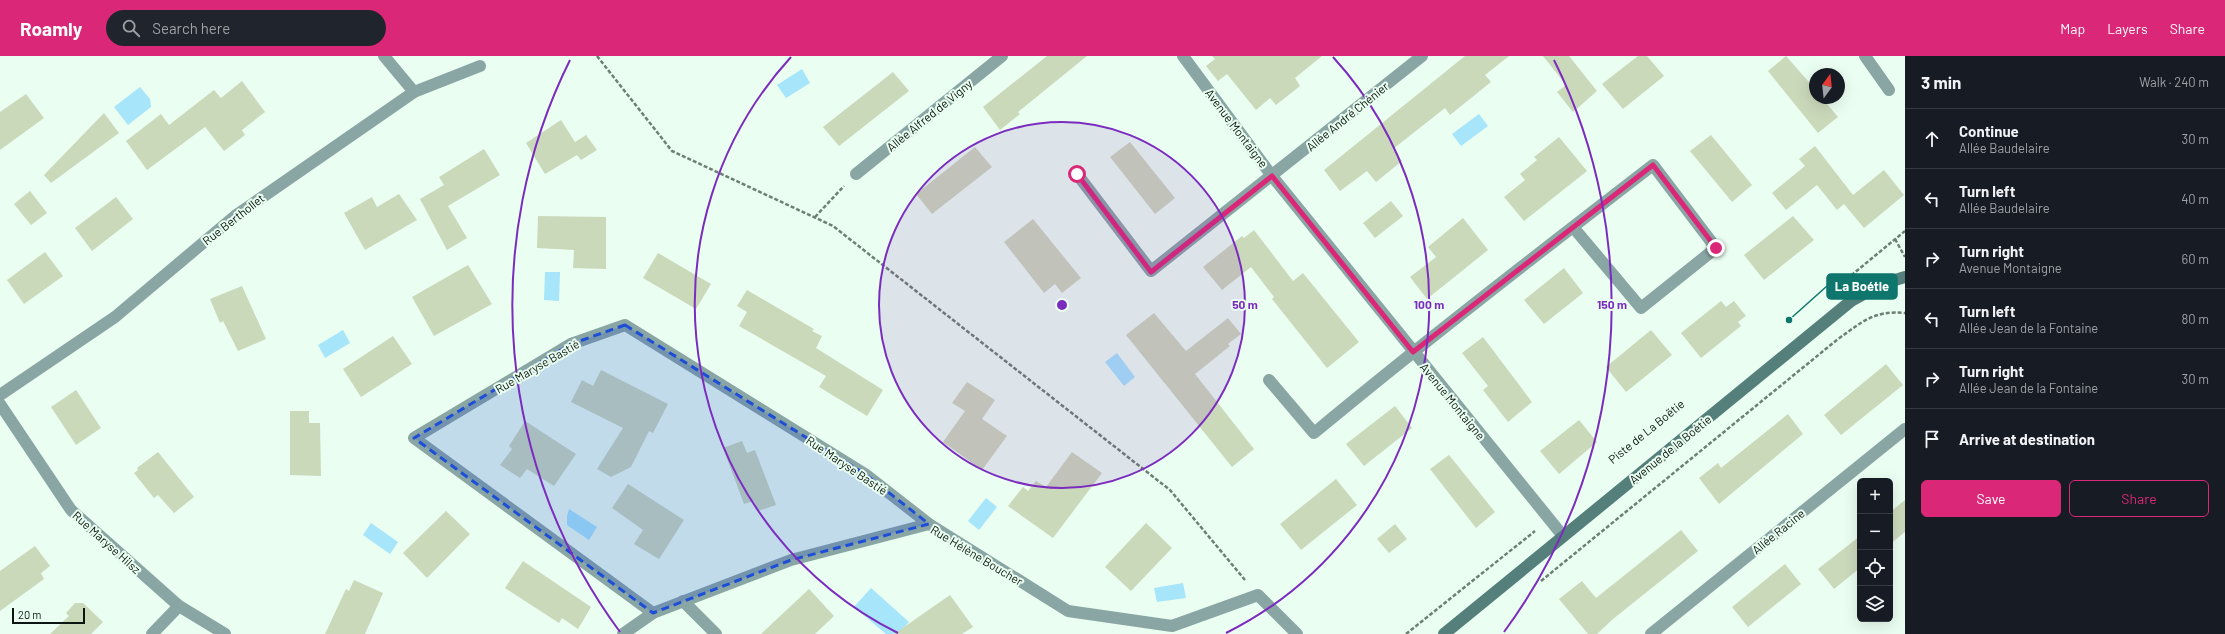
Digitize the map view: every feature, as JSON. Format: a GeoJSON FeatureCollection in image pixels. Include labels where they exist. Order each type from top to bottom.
{"type":"FeatureCollection","features":[{"type":"Feature","properties":{"kind":"main road","name":"Avenue de la Boétie"},"geometry":{"type":"LineString","coordinates":[[1444,634],[1851,301],[1882,284],[1905,277]]}},
{"type":"Feature","properties":{"kind":"street"},"geometry":{"type":"LineString","coordinates":[[384,56],[414,92]]}},
{"type":"Feature","properties":{"kind":"street","name":"Allée Alfred de Vigny"},"geometry":{"type":"LineString","coordinates":[[856,174],[1002,56]]}},
{"type":"Feature","properties":{"kind":"street","name":"Avenue Montaigne"},"geometry":{"type":"LineString","coordinates":[[1183,56],[1272,176],[1563,536]]}},
{"type":"Feature","properties":{"kind":"street","name":"Allée André Chénier"},"geometry":{"type":"LineString","coordinates":[[1077,174],[1151,272],[1422,56]]}},
{"type":"Feature","properties":{"kind":"street"},"geometry":{"type":"LineString","coordinates":[[1865,56],[1889,90]]}},
{"type":"Feature","properties":{"kind":"street","name":"Rue Berthollet"},"geometry":{"type":"LineString","coordinates":[[0,394],[115,317],[235,216],[414,92],[480,66]]}},
{"type":"Feature","properties":{"kind":"street"},"geometry":{"type":"LineString","coordinates":[[1269,380],[1314,433],[1413,352],[1573,227],[1653,165],[1716,248],[1640,308],[1573,227]]}},
{"type":"Feature","properties":{"kind":"street","name":"Rue Maryse Bastié"},"geometry":{"type":"LineString","coordinates":[[653,613],[414,438],[571,344],[625,325],[865,474],[929,524]]}},
{"type":"Feature","properties":{"kind":"street","name":"Rue Maryse Hilsz"},"geometry":{"type":"LineString","coordinates":[[0,404],[71,510],[179,606],[225,634]]}},
{"type":"Feature","properties":{"kind":"street","name":"Allée Racine"},"geometry":{"type":"LineString","coordinates":[[1651,634],[1905,429]]}},
{"type":"Feature","properties":{"kind":"street","name":"Rue Hélène Boucher"},"geometry":{"type":"LineString","coordinates":[[623,634],[653,613],[791,560],[929,524],[1068,611],[1172,626],[1258,595]]}},
{"type":"Feature","properties":{"kind":"street"},"geometry":{"type":"LineString","coordinates":[[1258,595],[1297,634]]}},
{"type":"Feature","properties":{"kind":"street"},"geometry":{"type":"LineString","coordinates":[[683,601],[716,634]]}},
{"type":"Feature","properties":{"kind":"street"},"geometry":{"type":"LineString","coordinates":[[152,634],[179,606]]}},
{"type":"Feature","properties":{"kind":"path"},"geometry":{"type":"LineString","coordinates":[[597,56],[672,151],[833,226],[1170,490],[1258,595]]}},
{"type":"Feature","properties":{"kind":"path"},"geometry":{"type":"LineString","coordinates":[[815,217],[856,174]]}},
{"type":"Feature","properties":{"kind":"path"},"geometry":{"type":"LineString","coordinates":[[1840,284],[1905,231]]}},
{"type":"Feature","properties":{"kind":"path"},"geometry":{"type":"LineString","coordinates":[[1895,239],[1905,256]]}},
{"type":"Feature","properties":{"kind":"path"},"geometry":{"type":"LineString","coordinates":[[1537,585],[1838,339],[1868,317],[1889,312],[1905,313]]}},
{"type":"Feature","properties":{"kind":"path"},"geometry":{"type":"LineString","coordinates":[[1406,634],[1551,520]]}},
{"type":"Feature","properties":{"kind":"highlighted area"},"geometry":{"type":"Polygon","coordinates":[[[625,325],[865,474],[929,524],[791,560],[653,613],[414,438],[571,344],[625,325]]]}},
{"type":"Feature","properties":{"kind":"water"},"geometry":{"type":"Polygon","coordinates":[[[802,69],[810,83],[786,98],[777,85],[802,69]]]}},
{"type":"Feature","properties":{"kind":"water"},"geometry":{"type":"Polygon","coordinates":[[[140,87],[150,99],[151,107],[128,125],[114,107],[140,87]]]}},
{"type":"Feature","properties":{"kind":"water"},"geometry":{"type":"Polygon","coordinates":[[[1479,114],[1488,126],[1461,146],[1452,134],[1479,114]]]}},
{"type":"Feature","properties":{"kind":"water"},"geometry":{"type":"Polygon","coordinates":[[[545,272],[560,272],[559,301],[544,300],[545,272]]]}},
{"type":"Feature","properties":{"kind":"water"},"geometry":{"type":"Polygon","coordinates":[[[343,330],[350,343],[325,358],[318,345],[343,330]]]}},
{"type":"Feature","properties":{"kind":"water"},"geometry":{"type":"Polygon","coordinates":[[[1117,353],[1135,377],[1124,386],[1105,362],[1117,353]]]}},
{"type":"Feature","properties":{"kind":"water"},"geometry":{"type":"Polygon","coordinates":[[[986,498],[997,507],[979,530],[968,521],[986,498]]]}},
{"type":"Feature","properties":{"kind":"water"},"geometry":{"type":"Polygon","coordinates":[[[569,509],[597,527],[589,540],[567,525],[569,509]]]}},
{"type":"Feature","properties":{"kind":"water"},"geometry":{"type":"Polygon","coordinates":[[[371,523],[398,542],[390,554],[363,535],[371,523]]]}},
{"type":"Feature","properties":{"kind":"water"},"geometry":{"type":"Polygon","coordinates":[[[1183,583],[1186,598],[1157,602],[1154,588],[1183,583]]]}},
{"type":"Feature","properties":{"kind":"water"},"geometry":{"type":"Polygon","coordinates":[[[871,588],[909,622],[898,634],[886,634],[854,607],[871,588]]]}},
{"type":"Feature","properties":{"kind":"building"},"geometry":{"type":"Polygon","coordinates":[[[1047,56],[1087,56],[1018,112],[1020,114],[1000,130],[983,107],[1047,56]]]}},
{"type":"Feature","properties":{"kind":"building"},"geometry":{"type":"Polygon","coordinates":[[[1212,56],[1322,56],[1295,78],[1300,86],[1276,105],[1270,98],[1256,110],[1227,74],[1218,81],[1206,66],[1215,59],[1212,56]]]}},
{"type":"Feature","properties":{"kind":"building"},"geometry":{"type":"Polygon","coordinates":[[[1465,56],[1509,56],[1485,75],[1491,82],[1450,115],[1445,108],[1393,149],[1402,161],[1376,182],[1367,171],[1340,191],[1324,170],[1465,56]]]}},
{"type":"Feature","properties":{"kind":"building"},"geometry":{"type":"Polygon","coordinates":[[[1543,56],[1569,56],[1597,91],[1573,112],[1557,92],[1566,85],[1543,56]]]}},
{"type":"Feature","properties":{"kind":"building"},"geometry":{"type":"Polygon","coordinates":[[[1638,56],[1647,56],[1664,76],[1623,109],[1602,84],[1638,56]]]}},
{"type":"Feature","properties":{"kind":"building"},"geometry":{"type":"Polygon","coordinates":[[[1786,56],[1809,82],[1809,104],[1827,104],[1838,117],[1818,133],[1768,71],[1786,56]]]}},
{"type":"Feature","properties":{"kind":"building"},"geometry":{"type":"Polygon","coordinates":[[[893,72],[909,91],[839,146],[823,127],[893,72]]]}},
{"type":"Feature","properties":{"kind":"building"},"geometry":{"type":"Polygon","coordinates":[[[242,81],[265,112],[242,130],[245,135],[224,151],[205,127],[147,170],[126,141],[161,114],[169,125],[214,90],[221,98],[242,81]]]}},
{"type":"Feature","properties":{"kind":"building"},"geometry":{"type":"Polygon","coordinates":[[[26,94],[44,118],[0,150],[0,112],[26,94]]]}},
{"type":"Feature","properties":{"kind":"building"},"geometry":{"type":"Polygon","coordinates":[[[104,113],[119,133],[51,183],[44,175],[104,113]]]}},
{"type":"Feature","properties":{"kind":"building"},"geometry":{"type":"Polygon","coordinates":[[[561,120],[575,142],[586,135],[597,150],[581,160],[577,155],[545,174],[526,143],[561,120]]]}},
{"type":"Feature","properties":{"kind":"building"},"geometry":{"type":"Polygon","coordinates":[[[1711,135],[1752,185],[1732,202],[1690,151],[1711,135]]]}},
{"type":"Feature","properties":{"kind":"building"},"geometry":{"type":"Polygon","coordinates":[[[1559,137],[1587,171],[1524,221],[1504,197],[1525,180],[1520,174],[1537,160],[1534,157],[1559,137]]]}},
{"type":"Feature","properties":{"kind":"building"},"geometry":{"type":"Polygon","coordinates":[[[1130,142],[1175,198],[1155,214],[1110,157],[1130,142]]]}},
{"type":"Feature","properties":{"kind":"building"},"geometry":{"type":"Polygon","coordinates":[[[1815,146],[1853,195],[1884,170],[1904,195],[1864,228],[1844,204],[1837,210],[1817,185],[1786,210],[1772,193],[1805,166],[1799,159],[1815,146]]]}},
{"type":"Feature","properties":{"kind":"building"},"geometry":{"type":"Polygon","coordinates":[[[975,147],[992,167],[932,214],[916,194],[975,147]]]}},
{"type":"Feature","properties":{"kind":"building"},"geometry":{"type":"Polygon","coordinates":[[[484,149],[500,175],[448,206],[467,238],[447,250],[420,199],[444,185],[439,177],[484,149]]]}},
{"type":"Feature","properties":{"kind":"building"},"geometry":{"type":"Polygon","coordinates":[[[30,191],[47,213],[31,225],[14,204],[30,191]]]}},
{"type":"Feature","properties":{"kind":"building"},"geometry":{"type":"Polygon","coordinates":[[[399,194],[417,220],[365,250],[344,213],[372,197],[377,207],[399,194]]]}},
{"type":"Feature","properties":{"kind":"building"},"geometry":{"type":"Polygon","coordinates":[[[116,197],[133,219],[92,251],[75,228],[116,197]]]}},
{"type":"Feature","properties":{"kind":"building"},"geometry":{"type":"Polygon","coordinates":[[[1391,201],[1403,216],[1375,238],[1363,223],[1391,201]]]}},
{"type":"Feature","properties":{"kind":"building"},"geometry":{"type":"Polygon","coordinates":[[[538,216],[606,217],[606,269],[573,268],[574,250],[537,248],[538,216]]]}},
{"type":"Feature","properties":{"kind":"building"},"geometry":{"type":"Polygon","coordinates":[[[1793,216],[1814,240],[1764,280],[1744,255],[1793,216]]]}},
{"type":"Feature","properties":{"kind":"building"},"geometry":{"type":"Polygon","coordinates":[[[1463,218],[1488,250],[1427,299],[1410,277],[1436,257],[1428,247],[1463,218]]]}},
{"type":"Feature","properties":{"kind":"building"},"geometry":{"type":"Polygon","coordinates":[[[1033,219],[1081,278],[1062,293],[1055,284],[1044,293],[1004,242],[1033,219]]]}},
{"type":"Feature","properties":{"kind":"building"},"geometry":{"type":"Polygon","coordinates":[[[1254,230],[1293,281],[1303,273],[1359,342],[1327,368],[1272,299],[1274,297],[1251,267],[1222,290],[1203,267],[1242,236],[1244,238],[1254,230]]]}},
{"type":"Feature","properties":{"kind":"building"},"geometry":{"type":"Polygon","coordinates":[[[45,252],[63,276],[24,304],[7,280],[45,252]]]}},
{"type":"Feature","properties":{"kind":"building"},"geometry":{"type":"Polygon","coordinates":[[[658,253],[711,284],[696,309],[643,278],[658,253]]]}},
{"type":"Feature","properties":{"kind":"building"},"geometry":{"type":"Polygon","coordinates":[[[468,265],[492,304],[434,336],[412,297],[468,265]]]}},
{"type":"Feature","properties":{"kind":"building"},"geometry":{"type":"Polygon","coordinates":[[[1564,268],[1583,293],[1544,324],[1524,300],[1564,268]]]}},
{"type":"Feature","properties":{"kind":"building"},"geometry":{"type":"Polygon","coordinates":[[[242,286],[266,339],[238,351],[223,321],[220,323],[210,299],[242,286]]]}},
{"type":"Feature","properties":{"kind":"building"},"geometry":{"type":"Polygon","coordinates":[[[747,290],[814,329],[812,331],[822,336],[816,348],[883,390],[867,416],[819,387],[826,376],[739,326],[747,312],[737,306],[747,290]]]}},
{"type":"Feature","properties":{"kind":"building"},"geometry":{"type":"Polygon","coordinates":[[[1721,301],[1726,307],[1734,301],[1746,316],[1738,322],[1741,326],[1701,358],[1681,333],[1721,301]]]}},
{"type":"Feature","properties":{"kind":"building"},"geometry":{"type":"Polygon","coordinates":[[[1154,313],[1186,351],[1228,318],[1241,334],[1228,344],[1230,346],[1195,374],[1254,449],[1232,467],[1126,335],[1154,313]]]}},
{"type":"Feature","properties":{"kind":"building"},"geometry":{"type":"Polygon","coordinates":[[[1651,330],[1672,355],[1626,392],[1606,367],[1651,330]]]}},
{"type":"Feature","properties":{"kind":"building"},"geometry":{"type":"Polygon","coordinates":[[[393,336],[412,364],[361,397],[343,369],[393,336]]]}},
{"type":"Feature","properties":{"kind":"building"},"geometry":{"type":"Polygon","coordinates":[[[1483,337],[1532,402],[1508,422],[1483,390],[1488,386],[1462,353],[1483,337]]]}},
{"type":"Feature","properties":{"kind":"building"},"geometry":{"type":"Polygon","coordinates":[[[1886,364],[1903,385],[1841,435],[1824,415],[1886,364]]]}},
{"type":"Feature","properties":{"kind":"building"},"geometry":{"type":"Polygon","coordinates":[[[601,370],[668,404],[653,433],[649,431],[631,467],[611,477],[597,469],[623,428],[571,402],[582,380],[593,386],[601,370]]]}},
{"type":"Feature","properties":{"kind":"building"},"geometry":{"type":"Polygon","coordinates":[[[967,382],[995,400],[982,419],[1007,436],[982,470],[943,442],[965,411],[952,403],[967,382]]]}},
{"type":"Feature","properties":{"kind":"building"},"geometry":{"type":"Polygon","coordinates":[[[76,390],[101,428],[76,445],[51,407],[76,390]]]}},
{"type":"Feature","properties":{"kind":"building"},"geometry":{"type":"Polygon","coordinates":[[[1395,406],[1412,428],[1364,466],[1346,444],[1395,406]]]}},
{"type":"Feature","properties":{"kind":"building"},"geometry":{"type":"Polygon","coordinates":[[[290,411],[309,411],[309,423],[320,423],[321,476],[290,475],[290,411]]]}},
{"type":"Feature","properties":{"kind":"building"},"geometry":{"type":"Polygon","coordinates":[[[1788,414],[1803,434],[1719,504],[1699,478],[1718,463],[1721,468],[1788,414]]]}},
{"type":"Feature","properties":{"kind":"building"},"geometry":{"type":"Polygon","coordinates":[[[1579,420],[1597,442],[1559,474],[1540,451],[1579,420]]]}},
{"type":"Feature","properties":{"kind":"building"},"geometry":{"type":"Polygon","coordinates":[[[525,421],[576,454],[554,486],[527,469],[520,478],[500,465],[512,449],[509,446],[525,421]]]}},
{"type":"Feature","properties":{"kind":"building"},"geometry":{"type":"Polygon","coordinates":[[[742,441],[747,453],[755,450],[776,505],[758,511],[754,501],[744,504],[723,448],[742,441]]]}},
{"type":"Feature","properties":{"kind":"building"},"geometry":{"type":"Polygon","coordinates":[[[158,452],[194,497],[174,513],[158,495],[154,498],[134,473],[138,470],[137,468],[158,452]]]}},
{"type":"Feature","properties":{"kind":"building"},"geometry":{"type":"Polygon","coordinates":[[[1072,452],[1102,473],[1053,538],[1008,506],[1023,487],[1028,491],[1036,481],[1046,487],[1072,452]]]}},
{"type":"Feature","properties":{"kind":"building"},"geometry":{"type":"Polygon","coordinates":[[[1449,455],[1495,512],[1476,528],[1430,469],[1449,455]]]}},
{"type":"Feature","properties":{"kind":"building"},"geometry":{"type":"Polygon","coordinates":[[[1336,479],[1357,505],[1301,550],[1280,524],[1336,479]]]}},
{"type":"Feature","properties":{"kind":"building"},"geometry":{"type":"Polygon","coordinates":[[[628,484],[684,520],[659,559],[634,544],[643,530],[612,508],[628,484]]]}},
{"type":"Feature","properties":{"kind":"building"},"geometry":{"type":"Polygon","coordinates":[[[1905,500],[1905,532],[1893,542],[1893,514],[1893,510],[1905,500]]]}},
{"type":"Feature","properties":{"kind":"building"},"geometry":{"type":"Polygon","coordinates":[[[446,511],[470,534],[427,578],[403,553],[446,511]]]}},
{"type":"Feature","properties":{"kind":"building"},"geometry":{"type":"Polygon","coordinates":[[[1146,523],[1172,548],[1131,591],[1105,567],[1146,523]]]}},
{"type":"Feature","properties":{"kind":"building"},"geometry":{"type":"Polygon","coordinates":[[[1395,524],[1407,539],[1389,553],[1377,539],[1395,524]]]}},
{"type":"Feature","properties":{"kind":"building"},"geometry":{"type":"Polygon","coordinates":[[[1681,530],[1698,551],[1613,619],[1597,634],[1588,634],[1559,599],[1582,581],[1596,598],[1681,530]]]}},
{"type":"Feature","properties":{"kind":"building"},"geometry":{"type":"Polygon","coordinates":[[[1857,538],[1857,570],[1834,589],[1818,569],[1857,538]]]}},
{"type":"Feature","properties":{"kind":"building"},"geometry":{"type":"Polygon","coordinates":[[[35,546],[50,566],[41,573],[44,579],[0,611],[0,571],[35,546]]]}},
{"type":"Feature","properties":{"kind":"building"},"geometry":{"type":"Polygon","coordinates":[[[523,561],[591,607],[578,629],[562,618],[559,623],[505,588],[523,561]]]}},
{"type":"Feature","properties":{"kind":"building"},"geometry":{"type":"Polygon","coordinates":[[[1785,564],[1801,584],[1748,627],[1732,607],[1785,564]]]}},
{"type":"Feature","properties":{"kind":"building"},"geometry":{"type":"Polygon","coordinates":[[[354,580],[383,593],[365,634],[325,634],[346,589],[349,591],[354,580]]]}},
{"type":"Feature","properties":{"kind":"building"},"geometry":{"type":"Polygon","coordinates":[[[809,589],[834,616],[815,634],[761,634],[809,589]]]}},
{"type":"Feature","properties":{"kind":"building"},"geometry":{"type":"Polygon","coordinates":[[[950,595],[973,627],[962,634],[894,634],[950,595]]]}},
{"type":"Feature","properties":{"kind":"building"},"geometry":{"type":"Polygon","coordinates":[[[75,603],[83,603],[103,622],[91,634],[50,634],[69,616],[66,613],[75,603]]]}},
{"type":"Feature","properties":{"kind":"place","name":"La Boétie"},"geometry":{"type":"Point","coordinates":[1789,320]}},
{"type":"Feature","properties":{"kind":"route"},"geometry":{"type":"LineString","coordinates":[[1077,174],[1151,272],[1272,176],[1413,352],[1653,165],[1716,248]]}}]}
